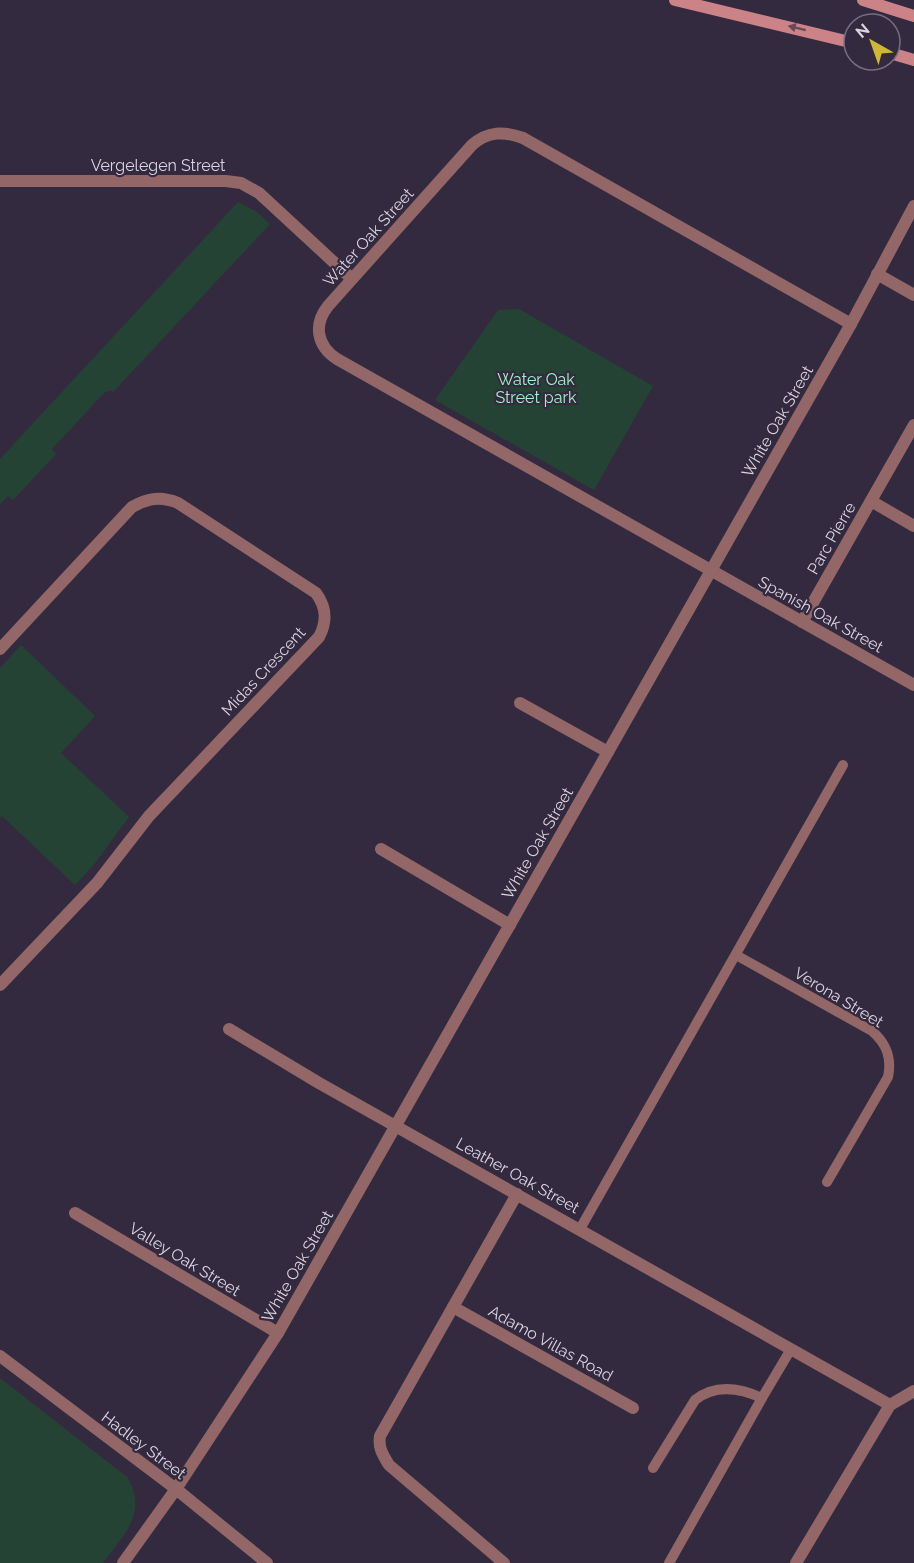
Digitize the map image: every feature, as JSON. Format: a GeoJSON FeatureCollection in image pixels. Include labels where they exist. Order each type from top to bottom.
{"type":"FeatureCollection","features":[{"type":"Feature","properties":{"kind":"main road"},"geometry":{"type":"LineString","coordinates":[[675,0],[842,40]]}},
{"type":"Feature","properties":{"kind":"main road"},"geometry":{"type":"LineString","coordinates":[[863,0],[914,16]]}},
{"type":"Feature","properties":{"kind":"street","name":"Water Oak Street"},"geometry":{"type":"LineString","coordinates":[[711,570],[330,355],[321,341],[318,326],[320,319],[352,279],[472,145],[492,134],[512,133],[851,324]]}},
{"type":"Feature","properties":{"kind":"street","name":"Vergelegen Street"},"geometry":{"type":"LineString","coordinates":[[0,181],[226,181],[241,183],[259,193],[352,279]]}},
{"type":"Feature","properties":{"kind":"street","name":"White Oak Street"},"geometry":{"type":"LineString","coordinates":[[123,1563],[176,1489],[278,1333],[851,324],[914,206]]}},
{"type":"Feature","properties":{"kind":"street"},"geometry":{"type":"LineString","coordinates":[[877,274],[914,296]]}},
{"type":"Feature","properties":{"kind":"street","name":"Parc Pierre"},"geometry":{"type":"LineString","coordinates":[[802,622],[914,425]]}},
{"type":"Feature","properties":{"kind":"street","name":"Midas Crescent"},"geometry":{"type":"LineString","coordinates":[[0,649],[132,507],[157,498],[178,503],[316,593],[323,606],[326,620],[319,637],[149,816],[97,883],[0,985]]}},
{"type":"Feature","properties":{"kind":"street","name":"Parc Pierre"},"geometry":{"type":"LineString","coordinates":[[871,501],[914,526]]}},
{"type":"Feature","properties":{"kind":"street","name":"Spanish Oak Street"},"geometry":{"type":"LineString","coordinates":[[711,570],[914,685]]}},
{"type":"Feature","properties":{"kind":"street"},"geometry":{"type":"LineString","coordinates":[[520,703],[608,752]]}},
{"type":"Feature","properties":{"kind":"street"},"geometry":{"type":"LineString","coordinates":[[381,849],[510,925]]}},
{"type":"Feature","properties":{"kind":"street","name":"Leather Oak Street"},"geometry":{"type":"LineString","coordinates":[[229,1029],[319,1083],[890,1405]]}},
{"type":"Feature","properties":{"kind":"street"},"geometry":{"type":"LineString","coordinates":[[504,1563],[389,1466],[380,1451],[380,1436],[517,1194]]}},
{"type":"Feature","properties":{"kind":"street","name":"Valley Oak Street"},"geometry":{"type":"LineString","coordinates":[[75,1213],[278,1333]]}},
{"type":"Feature","properties":{"kind":"street","name":"Adamo Villas Road"},"geometry":{"type":"LineString","coordinates":[[453,1307],[633,1408]]}},
{"type":"Feature","properties":{"kind":"street","name":"Hadley Street"},"geometry":{"type":"LineString","coordinates":[[0,1356],[176,1489],[267,1563]]}},
{"type":"Feature","properties":{"kind":"street"},"geometry":{"type":"LineString","coordinates":[[796,1563],[890,1405],[914,1391]]}},
{"type":"Feature","properties":{"kind":"lane"},"geometry":{"type":"LineString","coordinates":[[580,1229],[843,765]]}},
{"type":"Feature","properties":{"kind":"lane","name":"Verona Street"},"geometry":{"type":"LineString","coordinates":[[736,955],[872,1031],[885,1045],[890,1066],[888,1077],[827,1182]]}},
{"type":"Feature","properties":{"kind":"lane"},"geometry":{"type":"LineString","coordinates":[[669,1563],[791,1348]]}},
{"type":"Feature","properties":{"kind":"lane"},"geometry":{"type":"LineString","coordinates":[[653,1468],[695,1400],[702,1394],[711,1390],[731,1389],[752,1393],[762,1398]]}},
{"type":"Feature","properties":{"kind":"green space"},"geometry":{"type":"Polygon","coordinates":[[[238,202],[257,212],[270,224],[113,392],[110,390],[104,393],[52,449],[56,454],[13,500],[8,496],[0,504],[0,459],[238,202]]]}},
{"type":"Feature","properties":{"kind":"green space","name":"Water Oak Street park"},"geometry":{"type":"Polygon","coordinates":[[[519,309],[653,386],[594,490],[435,400],[498,310],[519,309]]]}},
{"type":"Feature","properties":{"kind":"green space"},"geometry":{"type":"Polygon","coordinates":[[[21,645],[95,716],[61,753],[129,817],[92,867],[75,885],[2,816],[0,818],[0,668],[21,645]]]}},
{"type":"Feature","properties":{"kind":"green space"},"geometry":{"type":"Polygon","coordinates":[[[0,1378],[127,1477],[133,1490],[134,1513],[125,1533],[103,1563],[0,1563],[0,1378]]]}}]}
